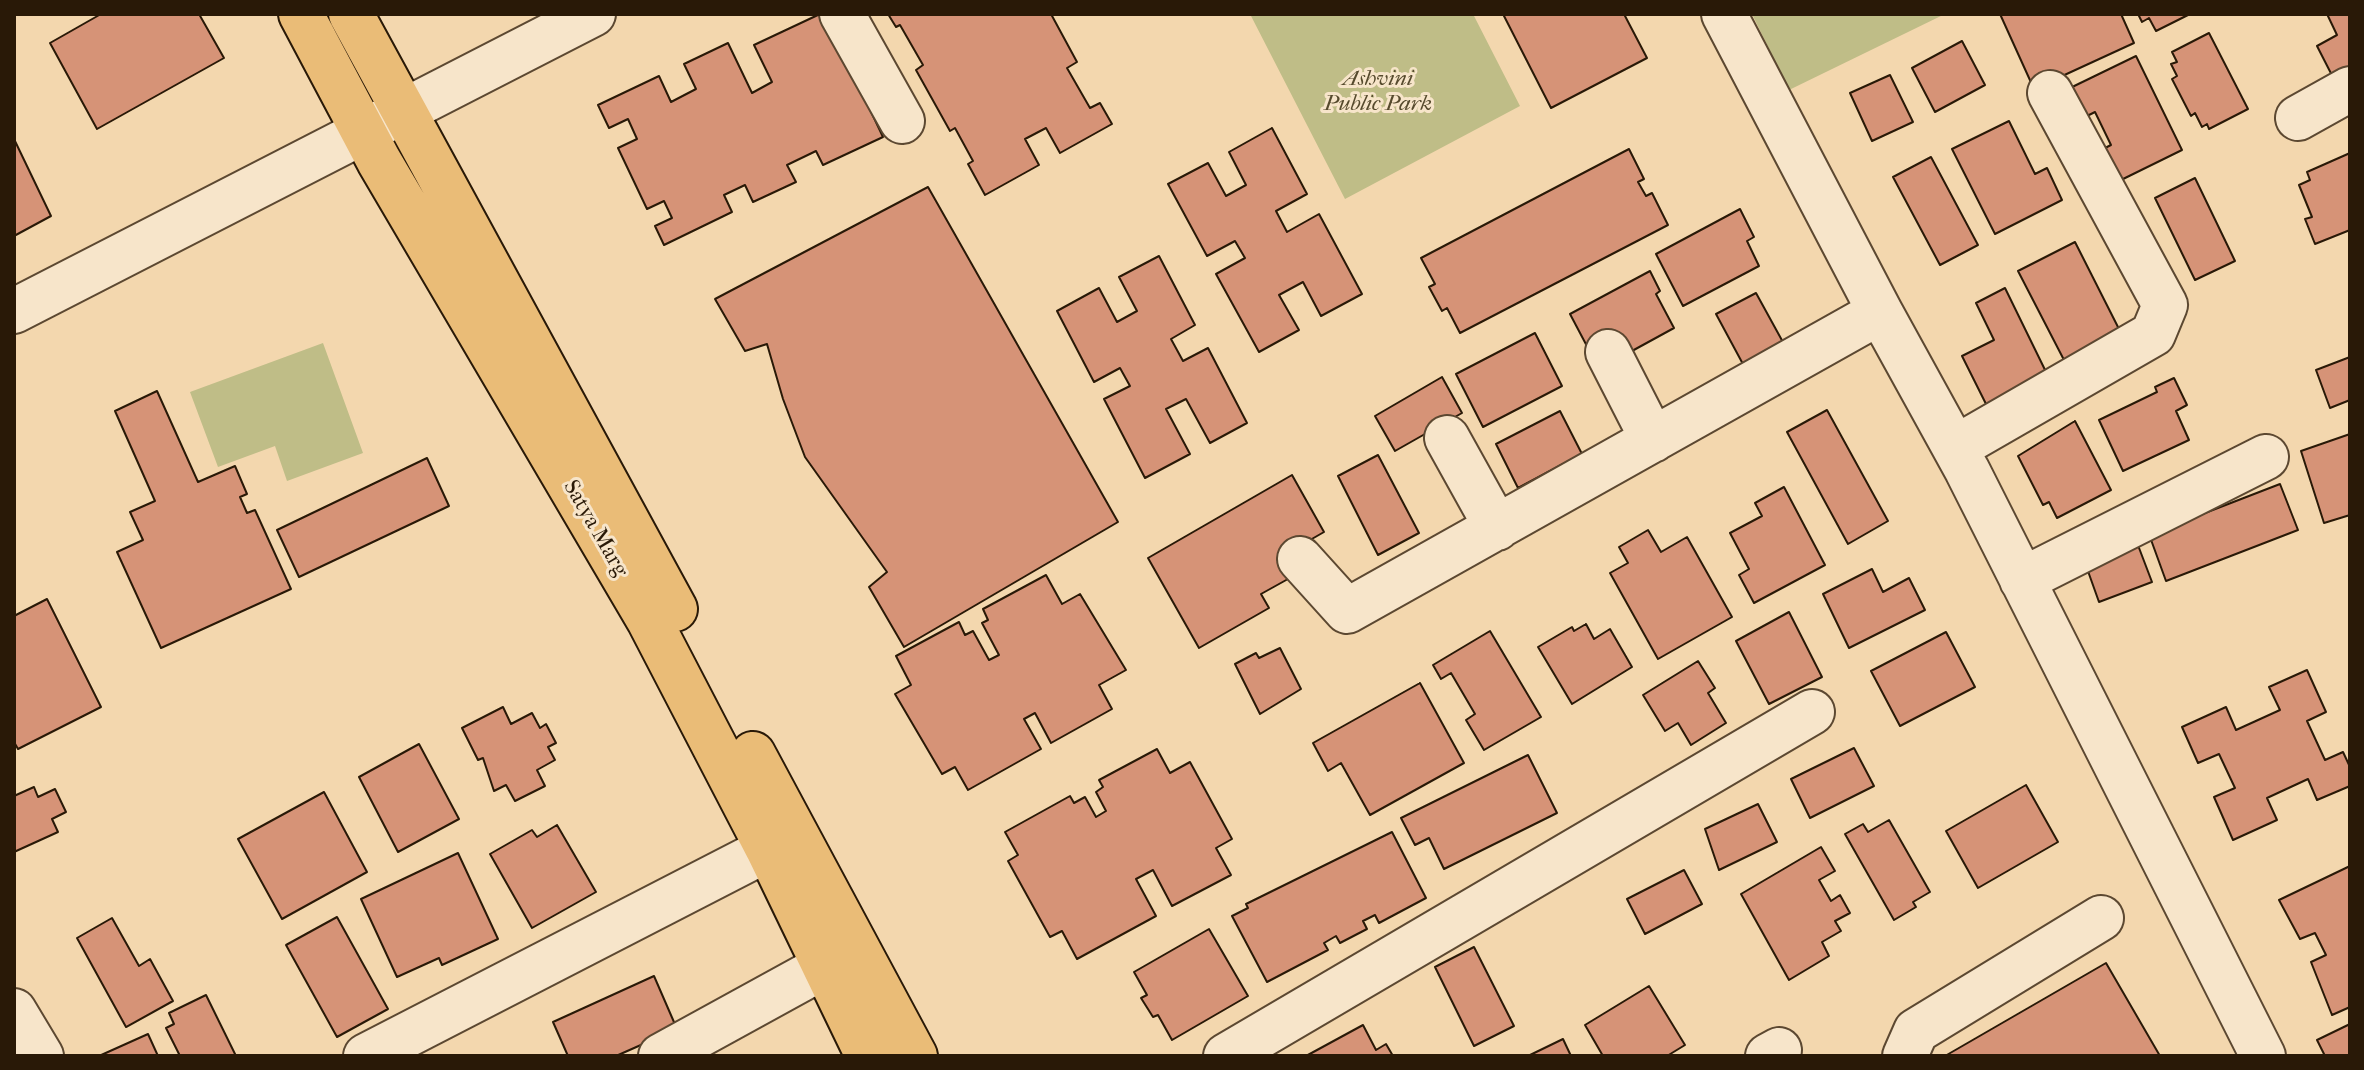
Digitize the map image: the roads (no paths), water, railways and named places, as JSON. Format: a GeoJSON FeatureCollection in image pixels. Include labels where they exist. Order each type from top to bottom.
{"type":"FeatureCollection","features":[{"type":"Feature","properties":{"kind":"main road","name":"Satya Marg"},"geometry":{"type":"LineString","coordinates":[[301,14],[363,132],[649,620],[768,849],[868,1056]]}},
{"type":"Feature","properties":{"kind":"main road","name":"Satya Marg"},"geometry":{"type":"LineString","coordinates":[[351,14],[915,1056]]}},
{"type":"Feature","properties":{"kind":"street"},"geometry":{"type":"LineString","coordinates":[[14,311],[593,14]]}},
{"type":"Feature","properties":{"kind":"street"},"geometry":{"type":"LineString","coordinates":[[842,14],[902,121]]}},
{"type":"Feature","properties":{"kind":"street"},"geometry":{"type":"LineString","coordinates":[[1724,14],[1955,448],[2263,1056]]}},
{"type":"Feature","properties":{"kind":"street"},"geometry":{"type":"LineString","coordinates":[[2298,118],[2350,89]]}},
{"type":"Feature","properties":{"kind":"street"},"geometry":{"type":"LineString","coordinates":[[1955,448],[2153,334],[2165,305],[2050,93]]}},
{"type":"Feature","properties":{"kind":"street"},"geometry":{"type":"LineString","coordinates":[[1300,559],[1347,611],[1880,312]]}},
{"type":"Feature","properties":{"kind":"street"},"geometry":{"type":"LineString","coordinates":[[1608,352],[1653,440]]}},
{"type":"Feature","properties":{"kind":"street"},"geometry":{"type":"LineString","coordinates":[[1447,438],[1497,528]]}},
{"type":"Feature","properties":{"kind":"street"},"geometry":{"type":"LineString","coordinates":[[2022,580],[2266,457]]}},
{"type":"Feature","properties":{"kind":"street"},"geometry":{"type":"LineString","coordinates":[[1226,1056],[1812,712]]}},
{"type":"Feature","properties":{"kind":"street"},"geometry":{"type":"LineString","coordinates":[[366,1056],[768,849]]}},
{"type":"Feature","properties":{"kind":"street"},"geometry":{"type":"LineString","coordinates":[[1905,1056],[1916,1031],[2101,918]]}},
{"type":"Feature","properties":{"kind":"street"},"geometry":{"type":"LineString","coordinates":[[673,1053],[825,966]]}},
{"type":"Feature","properties":{"kind":"street"},"geometry":{"type":"LineString","coordinates":[[14,1011],[41,1056]]}},
{"type":"Feature","properties":{"kind":"park label","name":"Ashvini Public Park"},"geometry":{"type":"Point","coordinates":[1378,92]}}]}
